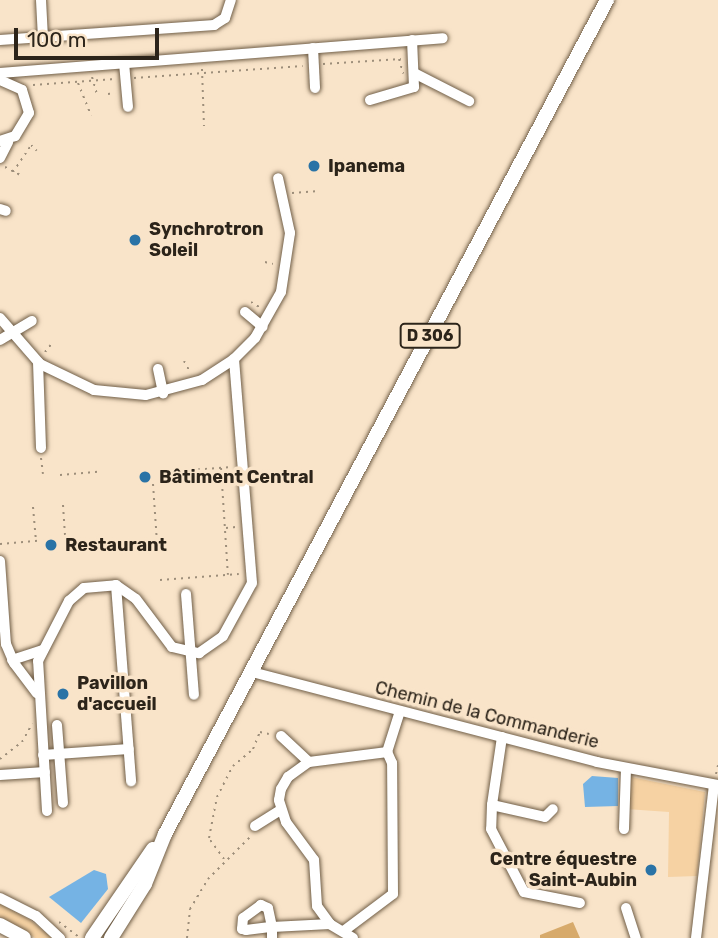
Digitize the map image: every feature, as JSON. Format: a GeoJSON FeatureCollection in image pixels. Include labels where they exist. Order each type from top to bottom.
{"type":"FeatureCollection","features":[{"type":"Feature","properties":{"kind":"main road","name":"D 306"},"geometry":{"type":"LineString","coordinates":[[111,938],[145,884],[165,834],[607,0]]}},
{"type":"Feature","properties":{"kind":"main road","name":"D 306"},"geometry":{"type":"LineString","coordinates":[[92,938],[165,834]]}},
{"type":"Feature","properties":{"kind":"main road"},"geometry":{"type":"LineString","coordinates":[[0,925],[24,938]]}},
{"type":"Feature","properties":{"kind":"street"},"geometry":{"type":"LineString","coordinates":[[41,0],[43,36]]}},
{"type":"Feature","properties":{"kind":"street"},"geometry":{"type":"LineString","coordinates":[[0,40],[214,25],[225,18],[231,0]]}},
{"type":"Feature","properties":{"kind":"street"},"geometry":{"type":"LineString","coordinates":[[0,73],[443,38]]}},
{"type":"Feature","properties":{"kind":"street"},"geometry":{"type":"LineString","coordinates":[[370,100],[414,88],[412,40]]}},
{"type":"Feature","properties":{"kind":"street"},"geometry":{"type":"LineString","coordinates":[[313,48],[315,88]]}},
{"type":"Feature","properties":{"kind":"street"},"geometry":{"type":"LineString","coordinates":[[124,63],[128,107]]}},
{"type":"Feature","properties":{"kind":"street"},"geometry":{"type":"LineString","coordinates":[[414,74],[469,101]]}},
{"type":"Feature","properties":{"kind":"street"},"geometry":{"type":"LineString","coordinates":[[0,80],[16,85],[29,104],[27,122],[4,141],[0,158]]}},
{"type":"Feature","properties":{"kind":"street"},"geometry":{"type":"LineString","coordinates":[[0,318],[38,362],[94,390],[133,395],[163,393],[195,383],[234,359],[264,327],[288,267],[290,233],[284,194],[278,178]]}},
{"type":"Feature","properties":{"kind":"street"},"geometry":{"type":"LineString","coordinates":[[245,312],[264,327]]}},
{"type":"Feature","properties":{"kind":"street"},"geometry":{"type":"LineString","coordinates":[[0,340],[32,321]]}},
{"type":"Feature","properties":{"kind":"street"},"geometry":{"type":"LineString","coordinates":[[47,811],[37,693],[43,650],[69,601],[84,588],[116,585],[136,599],[167,642],[191,653],[208,650],[223,636],[252,583],[234,359]]}},
{"type":"Feature","properties":{"kind":"street"},"geometry":{"type":"LineString","coordinates":[[38,362],[41,448]]}},
{"type":"Feature","properties":{"kind":"street"},"geometry":{"type":"LineString","coordinates":[[158,369],[163,393]]}},
{"type":"Feature","properties":{"kind":"street"},"geometry":{"type":"LineString","coordinates":[[0,561],[2,622],[12,660],[37,693]]}},
{"type":"Feature","properties":{"kind":"street"},"geometry":{"type":"LineString","coordinates":[[116,585],[131,781]]}},
{"type":"Feature","properties":{"kind":"street"},"geometry":{"type":"LineString","coordinates":[[186,594],[194,695]]}},
{"type":"Feature","properties":{"kind":"street"},"geometry":{"type":"LineString","coordinates":[[12,660],[43,650]]}},
{"type":"Feature","properties":{"kind":"street","name":"Chemin de la Commanderie"},"geometry":{"type":"LineString","coordinates":[[252,672],[626,768],[716,785]]}},
{"type":"Feature","properties":{"kind":"street"},"geometry":{"type":"LineString","coordinates":[[387,752],[309,762],[288,776],[281,789],[281,810],[314,860],[317,906],[330,924],[349,934],[393,894],[393,763],[387,752],[400,711]]}},
{"type":"Feature","properties":{"kind":"street"},"geometry":{"type":"LineString","coordinates":[[57,725],[63,803]]}},
{"type":"Feature","properties":{"kind":"street"},"geometry":{"type":"LineString","coordinates":[[281,736],[309,762]]}},
{"type":"Feature","properties":{"kind":"street"},"geometry":{"type":"LineString","coordinates":[[502,737],[491,829],[524,892],[580,903]]}},
{"type":"Feature","properties":{"kind":"street"},"geometry":{"type":"LineString","coordinates":[[43,755],[129,749]]}},
{"type":"Feature","properties":{"kind":"street"},"geometry":{"type":"LineString","coordinates":[[624,829],[626,768]]}},
{"type":"Feature","properties":{"kind":"street"},"geometry":{"type":"LineString","coordinates":[[0,775],[45,772]]}},
{"type":"Feature","properties":{"kind":"street"},"geometry":{"type":"LineString","coordinates":[[696,938],[716,785]]}},
{"type":"Feature","properties":{"kind":"street"},"geometry":{"type":"LineString","coordinates":[[492,805],[545,817],[553,809]]}},
{"type":"Feature","properties":{"kind":"street"},"geometry":{"type":"LineString","coordinates":[[255,826],[281,810]]}},
{"type":"Feature","properties":{"kind":"street"},"geometry":{"type":"LineString","coordinates":[[0,898],[36,916],[60,938]]}},
{"type":"Feature","properties":{"kind":"street"},"geometry":{"type":"LineString","coordinates":[[626,908],[636,938]]}},
{"type":"Feature","properties":{"kind":"street"},"geometry":{"type":"LineString","coordinates":[[272,933],[330,924]]}},
{"type":"Feature","properties":{"kind":"path"},"geometry":{"type":"LineString","coordinates":[[201,57],[204,126]]}},
{"type":"Feature","properties":{"kind":"path"},"geometry":{"type":"LineString","coordinates":[[27,86],[412,58]]}},
{"type":"Feature","properties":{"kind":"path"},"geometry":{"type":"LineString","coordinates":[[92,66],[97,94]]}},
{"type":"Feature","properties":{"kind":"path"},"geometry":{"type":"LineString","coordinates":[[78,82],[91,115]]}},
{"type":"Feature","properties":{"kind":"path"},"geometry":{"type":"LineString","coordinates":[[85,98],[90,97]]}},
{"type":"Feature","properties":{"kind":"path"},"geometry":{"type":"LineString","coordinates":[[13,172],[31,145],[37,151]]}},
{"type":"Feature","properties":{"kind":"path"},"geometry":{"type":"LineString","coordinates":[[0,164],[20,175]]}},
{"type":"Feature","properties":{"kind":"path"},"geometry":{"type":"LineString","coordinates":[[284,194],[319,191]]}},
{"type":"Feature","properties":{"kind":"path"},"geometry":{"type":"LineString","coordinates":[[38,362],[54,342]]}},
{"type":"Feature","properties":{"kind":"path"},"geometry":{"type":"LineString","coordinates":[[184,361],[195,383]]}},
{"type":"Feature","properties":{"kind":"path"},"geometry":{"type":"LineString","coordinates":[[41,448],[43,474]]}},
{"type":"Feature","properties":{"kind":"path"},"geometry":{"type":"LineString","coordinates":[[191,470],[232,467]]}},
{"type":"Feature","properties":{"kind":"path"},"geometry":{"type":"LineString","coordinates":[[220,468],[228,575]]}},
{"type":"Feature","properties":{"kind":"path"},"geometry":{"type":"LineString","coordinates":[[60,475],[98,472]]}},
{"type":"Feature","properties":{"kind":"path"},"geometry":{"type":"LineString","coordinates":[[153,484],[157,542]]}},
{"type":"Feature","properties":{"kind":"path"},"geometry":{"type":"LineString","coordinates":[[63,505],[66,550],[104,546]]}},
{"type":"Feature","properties":{"kind":"path"},"geometry":{"type":"LineString","coordinates":[[0,544],[37,541],[33,507]]}},
{"type":"Feature","properties":{"kind":"path"},"geometry":{"type":"LineString","coordinates":[[225,528],[236,527]]}},
{"type":"Feature","properties":{"kind":"path"},"geometry":{"type":"LineString","coordinates":[[160,580],[239,574]]}},
{"type":"Feature","properties":{"kind":"path"},"geometry":{"type":"LineString","coordinates":[[0,759],[22,742],[33,721]]}},
{"type":"Feature","properties":{"kind":"path"},"geometry":{"type":"LineString","coordinates":[[224,859],[211,843],[209,832],[225,780],[233,766],[253,749],[260,732],[278,740],[281,736]]}},
{"type":"Feature","properties":{"kind":"path"},"geometry":{"type":"LineString","coordinates":[[187,938],[190,909],[224,859],[254,833],[255,826]]}},
{"type":"Feature","properties":{"kind":"shaded area"},"geometry":{"type":"Polygon","coordinates":[[[631,777],[705,792],[697,876],[668,877],[669,812],[626,809],[631,777]]]}},
{"type":"Feature","properties":{"kind":"shaded area"},"geometry":{"type":"Polygon","coordinates":[[[0,904],[30,920],[52,938],[35,938],[0,917],[0,904]]]}},
{"type":"Feature","properties":{"kind":"shaded area"},"geometry":{"type":"Polygon","coordinates":[[[573,922],[580,938],[540,938],[540,935],[573,922]]]}},
{"type":"Feature","properties":{"kind":"water"},"geometry":{"type":"Polygon","coordinates":[[[592,776],[618,778],[618,806],[585,807],[583,784],[592,776]]]}},
{"type":"Feature","properties":{"kind":"water"},"geometry":{"type":"Polygon","coordinates":[[[94,870],[106,874],[108,889],[81,923],[49,897],[94,870]]]}},
{"type":"Feature","properties":{"kind":"place","name":"Ipanema"},"geometry":{"type":"Point","coordinates":[314,166]}},
{"type":"Feature","properties":{"kind":"place","name":"Synchrotron Soleil"},"geometry":{"type":"Point","coordinates":[135,240]}},
{"type":"Feature","properties":{"kind":"place","name":"Bâtiment Central"},"geometry":{"type":"Point","coordinates":[145,477]}},
{"type":"Feature","properties":{"kind":"place","name":"Restaurant"},"geometry":{"type":"Point","coordinates":[51,545]}},
{"type":"Feature","properties":{"kind":"place","name":"Pavillon d'accueil"},"geometry":{"type":"Point","coordinates":[63,694]}},
{"type":"Feature","properties":{"kind":"place","name":"Centre équestre Saint-Aubin"},"geometry":{"type":"Point","coordinates":[651,870]}}]}
